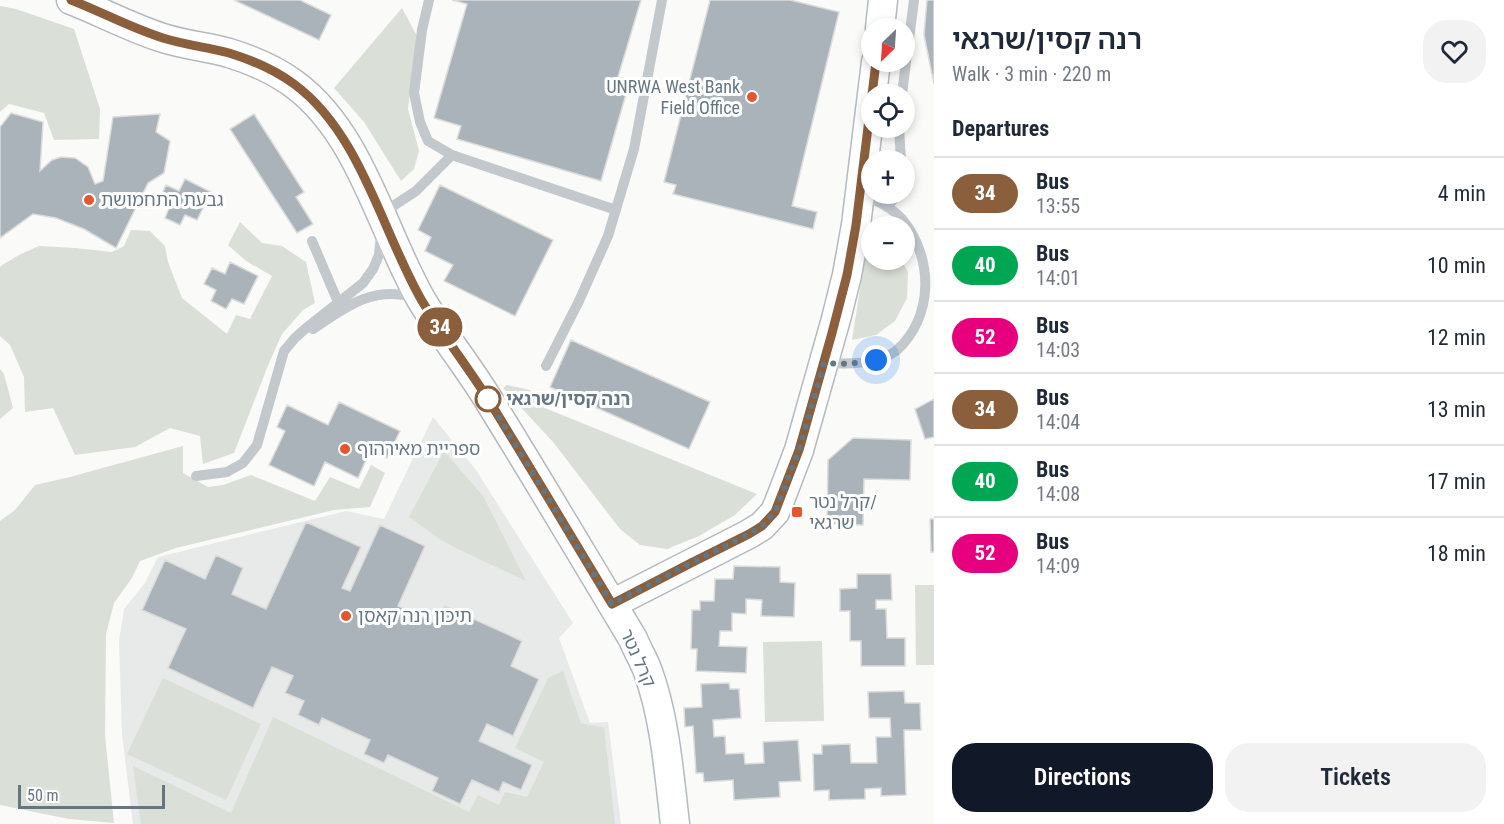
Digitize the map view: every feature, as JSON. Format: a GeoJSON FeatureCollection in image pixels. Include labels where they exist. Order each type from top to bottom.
{"type":"FeatureCollection","features":[{"type":"Feature","properties":{"kind":"street","name":"קרל נטר"},"geometry":{"type":"LineString","coordinates":[[71,0],[161,37],[187,45],[229,53],[275,71],[309,97],[339,132],[358,166],[398,255],[422,300],[488,399],[633,639],[647,669],[661,722],[673,810]]}},
{"type":"Feature","properties":{"kind":"street"},"geometry":{"type":"LineString","coordinates":[[881,18],[883,0]]}},
{"type":"Feature","properties":{"kind":"street"},"geometry":{"type":"LineString","coordinates":[[612,604],[749,534],[762,526],[775,512],[799,450],[847,275],[856,225],[875,72]]}},
{"type":"Feature","properties":{"kind":"street"},"geometry":{"type":"LineString","coordinates":[[673,810],[677,807],[690,824]]}},
{"type":"Feature","properties":{"kind":"lane"},"geometry":{"type":"LineString","coordinates":[[429,0],[414,93],[420,122],[428,141],[452,155],[616,210]]}},
{"type":"Feature","properties":{"kind":"lane"},"geometry":{"type":"LineString","coordinates":[[546,366],[591,277],[608,236],[634,149],[662,0]]}},
{"type":"Feature","properties":{"kind":"lane"},"geometry":{"type":"LineString","coordinates":[[903,84],[914,0]]}},
{"type":"Feature","properties":{"kind":"lane"},"geometry":{"type":"LineString","coordinates":[[196,476],[227,472],[243,463],[257,445],[284,351],[305,328],[356,289],[369,276],[381,246],[380,214],[416,191],[452,155]]}},
{"type":"Feature","properties":{"kind":"lane"},"geometry":{"type":"LineString","coordinates":[[824,363],[848,364],[876,360],[896,352],[912,336],[923,320],[931,296],[931,273],[926,255],[914,234],[901,218],[879,201],[859,194]]}},
{"type":"Feature","properties":{"kind":"lane"},"geometry":{"type":"LineString","coordinates":[[312,241],[338,302]]}},
{"type":"Feature","properties":{"kind":"lane"},"geometry":{"type":"LineString","coordinates":[[284,351],[316,327],[363,298],[387,293],[422,300]]}},
{"type":"Feature","properties":{"kind":"shaded area"},"geometry":{"type":"Polygon","coordinates":[[[0,6],[16,9],[74,29],[100,109],[99,139],[54,140],[44,113],[9,104],[0,112],[0,6]]]}},
{"type":"Feature","properties":{"kind":"shaded area"},"geometry":{"type":"Polygon","coordinates":[[[402,8],[417,36],[408,109],[419,151],[414,169],[401,181],[364,122],[334,88],[402,8]]]}},
{"type":"Feature","properties":{"kind":"shaded area"},"geometry":{"type":"Polygon","coordinates":[[[240,222],[262,243],[282,246],[306,262],[315,303],[303,310],[282,334],[234,453],[203,464],[200,436],[170,428],[135,447],[75,455],[53,408],[25,412],[24,377],[10,345],[0,336],[0,267],[2,265],[39,246],[112,252],[124,246],[131,230],[150,231],[165,246],[168,262],[182,298],[227,334],[236,315],[250,319],[272,276],[246,261],[228,245],[240,222]]]}},
{"type":"Feature","properties":{"kind":"shaded area"},"geometry":{"type":"Polygon","coordinates":[[[863,270],[907,270],[907,298],[895,321],[876,335],[852,340],[863,270]]]}},
{"type":"Feature","properties":{"kind":"shaded area"},"geometry":{"type":"Polygon","coordinates":[[[0,369],[4,374],[13,408],[0,419],[0,369]]]}},
{"type":"Feature","properties":{"kind":"shaded area"},"geometry":{"type":"Polygon","coordinates":[[[507,385],[530,390],[540,406],[757,494],[735,515],[699,536],[667,549],[640,545],[620,529],[553,442],[503,388],[507,385]]]}},
{"type":"Feature","properties":{"kind":"shaded area","name":"תיכון רנה קאסן"},"geometry":{"type":"Polygon","coordinates":[[[433,417],[476,470],[573,623],[559,638],[590,723],[608,722],[621,824],[133,824],[122,734],[119,641],[124,609],[145,583],[158,557],[346,511],[384,519],[433,417]]]}},
{"type":"Feature","properties":{"kind":"shaded area"},"geometry":{"type":"Polygon","coordinates":[[[183,446],[183,473],[208,487],[223,485],[251,475],[315,501],[330,477],[359,489],[371,465],[385,473],[370,507],[334,510],[176,548],[140,561],[132,578],[114,603],[106,634],[105,735],[114,823],[69,819],[0,805],[0,521],[15,510],[35,485],[183,446]]]}},
{"type":"Feature","properties":{"kind":"shaded area"},"geometry":{"type":"Polygon","coordinates":[[[444,451],[483,496],[526,581],[441,540],[409,517],[444,451]]]}},
{"type":"Feature","properties":{"kind":"shaded area"},"geometry":{"type":"Polygon","coordinates":[[[915,585],[934,585],[934,665],[916,665],[915,585]]]}},
{"type":"Feature","properties":{"kind":"shaded area"},"geometry":{"type":"Polygon","coordinates":[[[822,641],[824,721],[765,722],[763,642],[822,641]]]}},
{"type":"Feature","properties":{"kind":"shaded area"},"geometry":{"type":"Polygon","coordinates":[[[563,671],[581,723],[604,728],[615,824],[141,824],[133,766],[231,813],[273,717],[469,812],[478,795],[499,805],[505,792],[527,797],[544,762],[515,748],[548,678],[563,671]]]}},
{"type":"Feature","properties":{"kind":"shaded area"},"geometry":{"type":"Polygon","coordinates":[[[163,678],[261,724],[226,800],[127,754],[163,678]]]}},
{"type":"Feature","properties":{"kind":"building"},"geometry":{"type":"Polygon","coordinates":[[[234,0],[300,0],[331,15],[319,40],[234,0]]]}},
{"type":"Feature","properties":{"kind":"building"},"geometry":{"type":"Polygon","coordinates":[[[452,0],[641,0],[618,77],[630,80],[601,181],[457,139],[461,126],[434,118],[467,4],[452,0]]]}},
{"type":"Feature","properties":{"kind":"building","name":"UNRWA West Bank Field Office"},"geometry":{"type":"Polygon","coordinates":[[[710,0],[790,0],[839,12],[792,206],[817,212],[813,229],[673,194],[676,185],[664,182],[710,0]]]}},
{"type":"Feature","properties":{"kind":"building"},"geometry":{"type":"Polygon","coordinates":[[[927,0],[934,0],[934,84],[924,35],[927,0]]]}},
{"type":"Feature","properties":{"kind":"building"},"geometry":{"type":"Polygon","coordinates":[[[11,113],[43,122],[40,171],[52,160],[61,157],[75,158],[88,167],[95,184],[103,181],[113,117],[160,114],[156,132],[170,141],[164,173],[148,183],[116,248],[84,229],[56,218],[33,214],[0,238],[0,127],[11,113]]]}},
{"type":"Feature","properties":{"kind":"building"},"geometry":{"type":"Polygon","coordinates":[[[254,114],[304,192],[296,197],[313,224],[297,233],[230,129],[254,114]]]}},
{"type":"Feature","properties":{"kind":"building"},"geometry":{"type":"Polygon","coordinates":[[[185,179],[211,192],[197,220],[185,215],[180,225],[165,218],[170,206],[159,201],[166,185],[179,191],[185,179]]]}},
{"type":"Feature","properties":{"kind":"building"},"geometry":{"type":"Polygon","coordinates":[[[440,185],[553,240],[515,316],[444,281],[453,265],[425,251],[431,237],[418,230],[440,185]]]}},
{"type":"Feature","properties":{"kind":"building"},"geometry":{"type":"Polygon","coordinates":[[[230,262],[258,276],[244,304],[232,299],[226,309],[211,301],[216,290],[204,284],[212,268],[225,274],[230,262]]]}},
{"type":"Feature","properties":{"kind":"building"},"geometry":{"type":"Polygon","coordinates":[[[571,340],[710,402],[689,449],[550,387],[571,340]]]}},
{"type":"Feature","properties":{"kind":"building"},"geometry":{"type":"Polygon","coordinates":[[[934,399],[934,437],[925,439],[915,409],[934,399]]]}},
{"type":"Feature","properties":{"kind":"building"},"geometry":{"type":"Polygon","coordinates":[[[339,402],[400,431],[387,458],[370,451],[358,478],[325,462],[314,486],[269,465],[285,431],[277,427],[287,405],[328,425],[339,402]]]}},
{"type":"Feature","properties":{"kind":"building"},"geometry":{"type":"Polygon","coordinates":[[[853,438],[911,440],[910,480],[864,479],[863,525],[827,524],[828,460],[853,438]]]}},
{"type":"Feature","properties":{"kind":"building"},"geometry":{"type":"Polygon","coordinates":[[[930,519],[934,519],[934,552],[931,552],[930,519]]]}},
{"type":"Feature","properties":{"kind":"building"},"geometry":{"type":"Polygon","coordinates":[[[306,522],[361,547],[342,588],[350,591],[380,525],[425,546],[398,606],[437,624],[445,606],[522,641],[511,666],[539,679],[513,736],[487,724],[479,741],[532,765],[521,790],[503,782],[499,792],[472,780],[460,804],[432,791],[438,778],[388,755],[384,763],[364,754],[370,740],[322,718],[319,725],[298,715],[304,701],[285,693],[293,676],[272,667],[253,708],[168,668],[186,629],[142,610],[165,560],[205,579],[216,555],[243,568],[232,594],[266,609],[306,522]]]}},
{"type":"Feature","properties":{"kind":"building"},"geometry":{"type":"Polygon","coordinates":[[[734,566],[780,567],[780,582],[795,583],[794,617],[761,616],[762,600],[746,599],[746,614],[732,613],[732,631],[720,631],[719,646],[747,647],[746,673],[696,671],[697,649],[691,649],[692,610],[700,610],[700,601],[714,601],[715,579],[733,579],[734,566]]]}},
{"type":"Feature","properties":{"kind":"building"},"geometry":{"type":"Polygon","coordinates":[[[857,574],[891,574],[892,600],[876,600],[876,609],[886,609],[887,638],[905,638],[905,666],[861,666],[861,641],[850,641],[850,611],[840,611],[840,589],[857,588],[857,574]]]}},
{"type":"Feature","properties":{"kind":"building"},"geometry":{"type":"Polygon","coordinates":[[[729,683],[730,689],[739,689],[741,718],[713,720],[714,737],[725,736],[726,754],[744,753],[745,764],[764,763],[763,742],[798,740],[801,781],[779,782],[780,797],[734,800],[733,780],[704,782],[703,773],[696,773],[693,726],[685,727],[684,708],[702,707],[701,684],[729,683]]]}},
{"type":"Feature","properties":{"kind":"building"},"geometry":{"type":"Polygon","coordinates":[[[904,691],[905,703],[920,703],[921,730],[904,730],[906,795],[881,796],[881,788],[865,789],[865,799],[829,800],[829,790],[814,791],[813,754],[822,754],[822,745],[850,744],[851,763],[877,763],[876,737],[891,737],[890,718],[869,718],[868,692],[904,691]]]}},
{"type":"Feature","properties":{"kind":"bus line","name":"34"},"geometry":{"type":"LineString","coordinates":[[71,0],[161,37],[187,45],[229,53],[275,71],[309,97],[339,132],[358,166],[411,281],[488,399],[612,604],[749,534],[762,526],[775,512],[799,450],[847,275],[856,225],[875,72]]}},
{"type":"Feature","properties":{"kind":"place","name":"UNRWA West Bank Field Office"},"geometry":{"type":"Point","coordinates":[752,97]}},
{"type":"Feature","properties":{"kind":"place","name":"גבעת התחמושת"},"geometry":{"type":"Point","coordinates":[89,200]}},
{"type":"Feature","properties":{"kind":"place","name":"רנה קסין/שרגאי"},"geometry":{"type":"Point","coordinates":[488,399]}},
{"type":"Feature","properties":{"kind":"place","name":"ספריית מאירהוף"},"geometry":{"type":"Point","coordinates":[345,449]}},
{"type":"Feature","properties":{"kind":"place","name":"קרל נטר/ שרגאי"},"geometry":{"type":"Point","coordinates":[797,512]}},
{"type":"Feature","properties":{"kind":"place","name":"תיכון רנה קאסן"},"geometry":{"type":"Point","coordinates":[346,616]}},
{"type":"Feature","properties":{"kind":"route"},"geometry":{"type":"LineString","coordinates":[[488,399],[612,604],[762,526],[775,512],[780,500],[799,450],[824,363],[848,364],[876,360]]}}]}
